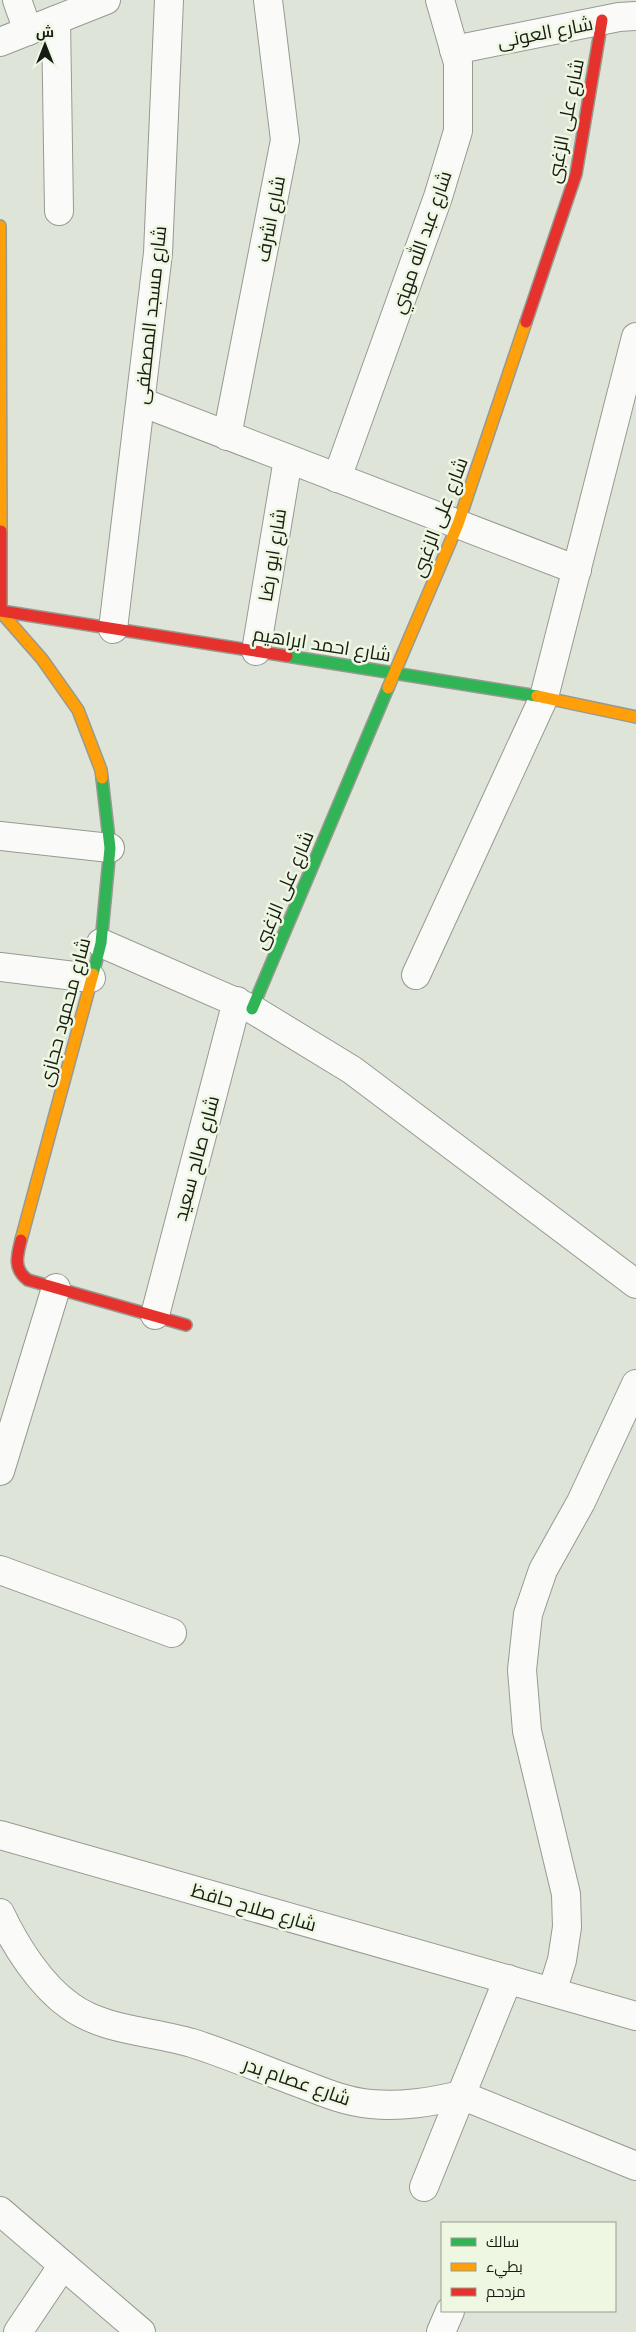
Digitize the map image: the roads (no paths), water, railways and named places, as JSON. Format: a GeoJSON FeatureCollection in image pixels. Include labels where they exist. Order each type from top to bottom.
{"type":"FeatureCollection","features":[{"type":"Feature","properties":{"kind":"street"},"geometry":{"type":"LineString","coordinates":[[17,0],[28,31]]}},
{"type":"Feature","properties":{"kind":"street"},"geometry":{"type":"LineString","coordinates":[[0,42],[106,0]]}},
{"type":"Feature","properties":{"kind":"street","name":"شارع مسجد المصطفى"},"geometry":{"type":"LineString","coordinates":[[113,629],[158,253],[169,0]]}},
{"type":"Feature","properties":{"kind":"street","name":"شارع اشرف"},"geometry":{"type":"LineString","coordinates":[[227,436],[285,140],[268,0]]}},
{"type":"Feature","properties":{"kind":"street","name":"شارع عبد الله مهني"},"geometry":{"type":"LineString","coordinates":[[337,478],[438,197],[458,131],[458,63],[440,0]]}},
{"type":"Feature","properties":{"kind":"street","name":"شارع العونى"},"geometry":{"type":"LineString","coordinates":[[454,50],[602,20],[636,16]]}},
{"type":"Feature","properties":{"kind":"street"},"geometry":{"type":"LineString","coordinates":[[56,20],[58,211]]}},
{"type":"Feature","properties":{"kind":"street","name":"شارع على الزغبى"},"geometry":{"type":"LineString","coordinates":[[244,1005],[394,673],[458,524],[576,174],[602,20]]}},
{"type":"Feature","properties":{"kind":"street"},"geometry":{"type":"LineString","coordinates":[[0,226],[0,611]]}},
{"type":"Feature","properties":{"kind":"street"},"geometry":{"type":"LineString","coordinates":[[416,975],[544,697],[636,337]]}},
{"type":"Feature","properties":{"kind":"street"},"geometry":{"type":"LineString","coordinates":[[141,402],[577,570]]}},
{"type":"Feature","properties":{"kind":"street","name":"شارع ابو رضا"},"geometry":{"type":"LineString","coordinates":[[256,651],[288,458]]}},
{"type":"Feature","properties":{"kind":"street","name":"شارع احمد ابراهيم"},"geometry":{"type":"LineString","coordinates":[[0,611],[544,697],[636,717]]}},
{"type":"Feature","properties":{"kind":"street","name":"شارع محمود حجازى"},"geometry":{"type":"LineString","coordinates":[[0,611],[42,659],[78,710],[101,770],[110,848],[102,943],[91,978],[16,1258],[16,1264],[22,1276],[28,1280],[186,1325]]}},
{"type":"Feature","properties":{"kind":"street"},"geometry":{"type":"LineString","coordinates":[[0,836],[110,848]]}},
{"type":"Feature","properties":{"kind":"street"},"geometry":{"type":"LineString","coordinates":[[102,943],[244,1005],[352,1070],[636,1284]]}},
{"type":"Feature","properties":{"kind":"street"},"geometry":{"type":"LineString","coordinates":[[0,967],[91,978]]}},
{"type":"Feature","properties":{"kind":"street","name":"شارع صالح سعيد"},"geometry":{"type":"LineString","coordinates":[[155,1316],[244,1005]]}},
{"type":"Feature","properties":{"kind":"street"},"geometry":{"type":"LineString","coordinates":[[0,1471],[56,1288]]}},
{"type":"Feature","properties":{"kind":"street"},"geometry":{"type":"LineString","coordinates":[[552,1992],[564,1952],[567,1927],[566,1894],[527,1731],[522,1670],[528,1614],[544,1570],[581,1502],[636,1384]]}},
{"type":"Feature","properties":{"kind":"street"},"geometry":{"type":"LineString","coordinates":[[0,1570],[172,1633]]}},
{"type":"Feature","properties":{"kind":"street","name":"شارع صلاح حافظ"},"geometry":{"type":"LineString","coordinates":[[0,1835],[636,2016]]}},
{"type":"Feature","properties":{"kind":"street","name":"شارع عصام بدر"},"geometry":{"type":"LineString","coordinates":[[0,1913],[46,1986],[71,2007],[99,2021],[192,2043],[340,2098],[370,2104],[401,2105],[432,2102],[461,2095]]}},
{"type":"Feature","properties":{"kind":"street"},"geometry":{"type":"LineString","coordinates":[[424,2188],[508,1979]]}},
{"type":"Feature","properties":{"kind":"street"},"geometry":{"type":"LineString","coordinates":[[461,2095],[636,2166]]}},
{"type":"Feature","properties":{"kind":"street"},"geometry":{"type":"LineString","coordinates":[[0,2211],[141,2332]]}},
{"type":"Feature","properties":{"kind":"street"},"geometry":{"type":"LineString","coordinates":[[18,2332],[63,2265]]}},
{"type":"Feature","properties":{"kind":"street"},"geometry":{"type":"LineString","coordinates":[[440,2332],[450,2312]]}}]}
